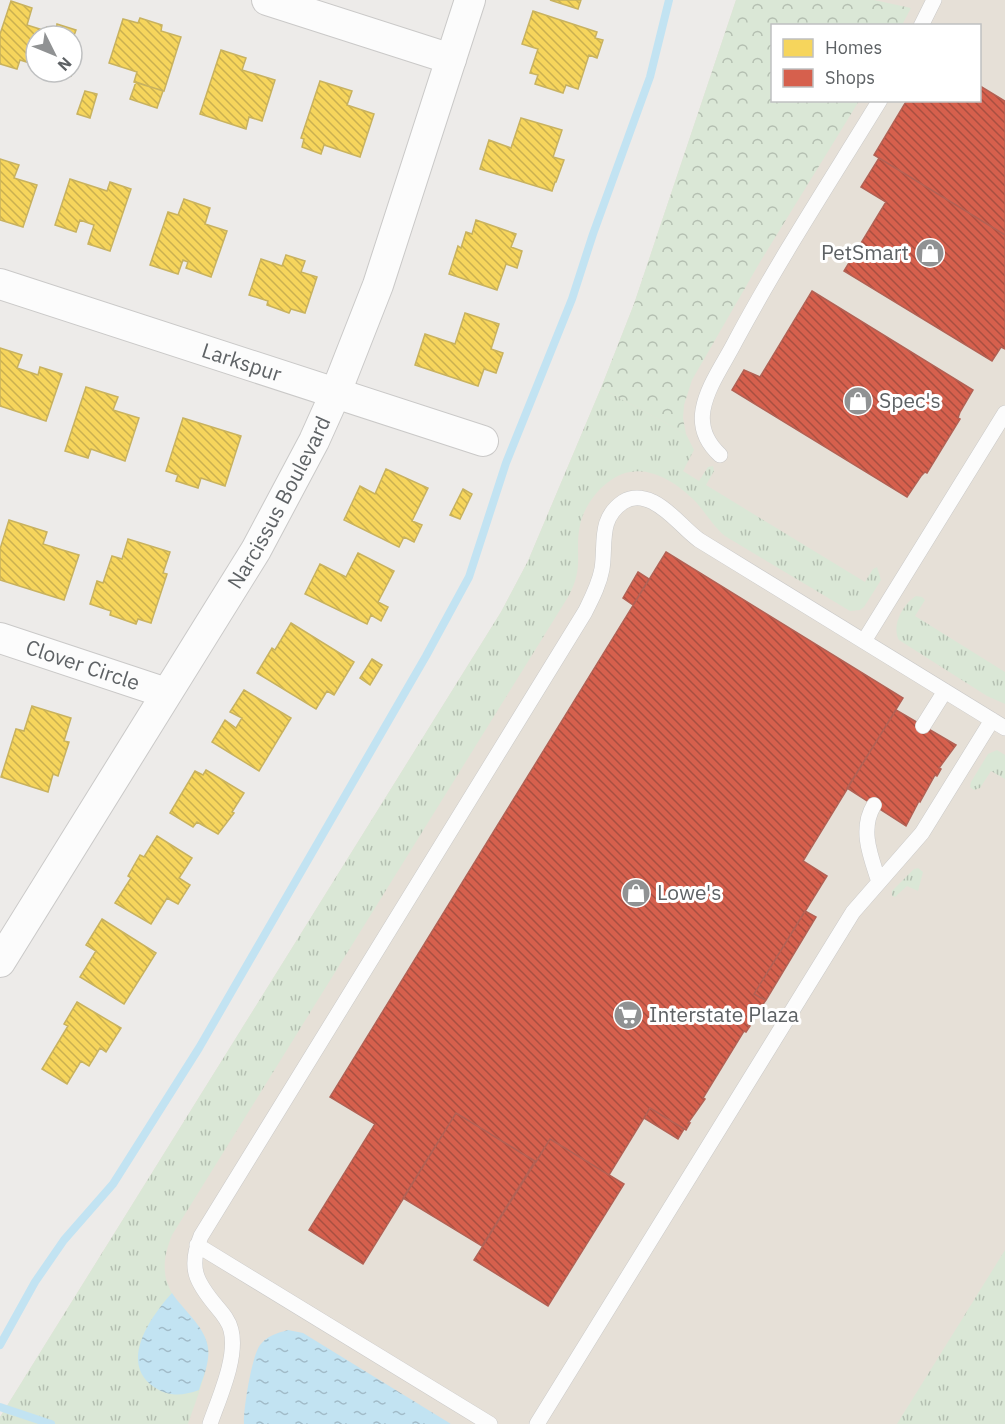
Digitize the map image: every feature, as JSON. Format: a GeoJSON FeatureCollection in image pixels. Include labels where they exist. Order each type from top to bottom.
{"type":"FeatureCollection","features":[{"type":"Feature","properties":{"kind":"street"},"geometry":{"type":"LineString","coordinates":[[267,0],[451,59]]}},
{"type":"Feature","properties":{"kind":"street","name":"Narcissus Boulevard"},"geometry":{"type":"LineString","coordinates":[[0,962],[256,550],[287,493],[336,392],[378,285],[470,0]]}},
{"type":"Feature","properties":{"kind":"street","name":"Larkspur"},"geometry":{"type":"LineString","coordinates":[[0,284],[483,441]]}},
{"type":"Feature","properties":{"kind":"street","name":"Clover Circle"},"geometry":{"type":"LineString","coordinates":[[0,638],[166,693]]}},
{"type":"Feature","properties":{"kind":"lane"},"geometry":{"type":"LineString","coordinates":[[922,24],[934,0]]}},
{"type":"Feature","properties":{"kind":"lane"},"geometry":{"type":"LineString","coordinates":[[720,455],[709,442],[704,431],[702,418],[706,398],[764,288],[879,102]]}},
{"type":"Feature","properties":{"kind":"lane"},"geometry":{"type":"LineString","coordinates":[[864,641],[1005,412]]}},
{"type":"Feature","properties":{"kind":"lane"},"geometry":{"type":"LineString","coordinates":[[210,1424],[230,1364],[232,1342],[228,1322],[198,1282],[193,1264],[197,1245],[585,612],[596,590],[602,569],[604,526],[615,508],[625,500],[634,497],[652,501],[673,516],[686,531],[699,540],[1005,728]]}},
{"type":"Feature","properties":{"kind":"lane"},"geometry":{"type":"LineString","coordinates":[[923,726],[945,691]]}},
{"type":"Feature","properties":{"kind":"lane"},"geometry":{"type":"LineString","coordinates":[[537,1424],[853,912],[922,833],[992,720]]}},
{"type":"Feature","properties":{"kind":"lane"},"geometry":{"type":"LineString","coordinates":[[874,805],[866,828],[867,840],[879,882]]}},
{"type":"Feature","properties":{"kind":"lane"},"geometry":{"type":"LineString","coordinates":[[197,1245],[489,1424]]}},
{"type":"Feature","properties":{"kind":"shaded area","name":"Interstate Plaza"},"geometry":{"type":"Polygon","coordinates":[[[736,0],[1005,0],[1005,1424],[0,1424],[0,1417],[501,612],[528,561],[634,304],[736,0]]]}},
{"type":"Feature","properties":{"kind":"green space"},"geometry":{"type":"Polygon","coordinates":[[[736,0],[874,0],[911,8],[903,24],[771,24],[771,102],[858,102],[760,262],[692,380],[684,405],[683,418],[686,434],[601,388],[634,304],[736,0]]]}},
{"type":"Feature","properties":{"kind":"green space"},"geometry":{"type":"Polygon","coordinates":[[[601,388],[686,434],[694,450],[683,471],[699,481],[708,467],[713,466],[714,471],[706,485],[865,582],[873,569],[877,567],[881,580],[864,607],[850,611],[725,536],[686,492],[665,478],[642,471],[630,472],[618,476],[602,487],[590,502],[581,519],[578,535],[578,568],[568,597],[172,1235],[165,1257],[168,1285],[178,1303],[200,1328],[208,1347],[205,1374],[188,1424],[0,1424],[0,1417],[501,612],[528,561],[601,388]]]}},
{"type":"Feature","properties":{"kind":"green space"},"geometry":{"type":"Polygon","coordinates":[[[916,596],[925,600],[915,616],[1005,672],[1005,704],[987,696],[899,640],[897,622],[907,604],[916,596]]]}},
{"type":"Feature","properties":{"kind":"green space"},"geometry":{"type":"Polygon","coordinates":[[[997,750],[1005,755],[1005,779],[991,771],[980,788],[974,790],[970,787],[971,782],[988,754],[997,750]]]}},
{"type":"Feature","properties":{"kind":"green space"},"geometry":{"type":"Polygon","coordinates":[[[918,868],[923,872],[918,891],[907,886],[895,897],[892,896],[892,891],[914,869],[918,868]]]}},
{"type":"Feature","properties":{"kind":"green space"},"geometry":{"type":"Polygon","coordinates":[[[1005,1250],[1005,1424],[897,1424],[1005,1250]]]}},
{"type":"Feature","properties":{"kind":"water"},"geometry":{"type":"Polygon","coordinates":[[[172,1293],[202,1331],[208,1348],[207,1366],[199,1390],[181,1394],[165,1393],[154,1387],[144,1377],[139,1365],[138,1353],[142,1340],[155,1314],[172,1293]]]}},
{"type":"Feature","properties":{"kind":"water"},"geometry":{"type":"Polygon","coordinates":[[[288,1330],[303,1333],[451,1424],[244,1424],[249,1383],[257,1351],[269,1337],[288,1330]]]}},
{"type":"Feature","properties":{"kind":"building: Homes"},"geometry":{"type":"Polygon","coordinates":[[[550,0],[581,0],[578,9],[550,0]]]}},
{"type":"Feature","properties":{"kind":"building: Homes"},"geometry":{"type":"Polygon","coordinates":[[[11,1],[32,8],[27,24],[24,24],[24,61],[20,60],[17,69],[0,64],[0,34],[11,1]]]}},
{"type":"Feature","properties":{"kind":"building: Homes"},"geometry":{"type":"Polygon","coordinates":[[[533,11],[597,32],[595,38],[603,40],[597,58],[589,55],[578,89],[566,85],[563,93],[535,84],[538,75],[530,73],[538,49],[522,44],[533,11]]]}},
{"type":"Feature","properties":{"kind":"building: Homes"},"geometry":{"type":"Polygon","coordinates":[[[140,18],[162,25],[161,31],[181,37],[164,91],[134,82],[137,72],[109,63],[123,19],[138,23],[140,18]]]}},
{"type":"Feature","properties":{"kind":"building: Homes"},"geometry":{"type":"Polygon","coordinates":[[[221,50],[246,58],[242,70],[275,80],[262,121],[249,117],[246,129],[200,114],[221,50]]]}},
{"type":"Feature","properties":{"kind":"building: Homes"},"geometry":{"type":"Polygon","coordinates":[[[320,81],[352,91],[347,105],[374,114],[360,157],[324,145],[321,154],[302,147],[304,139],[301,138],[320,81]]]}},
{"type":"Feature","properties":{"kind":"building: Homes"},"geometry":{"type":"Polygon","coordinates":[[[136,82],[163,91],[157,108],[130,99],[136,82]]]}},
{"type":"Feature","properties":{"kind":"building: Homes"},"geometry":{"type":"Polygon","coordinates":[[[85,91],[97,94],[90,118],[77,114],[85,91]]]}},
{"type":"Feature","properties":{"kind":"building: Homes"},"geometry":{"type":"Polygon","coordinates":[[[521,118],[562,130],[553,157],[564,160],[552,191],[480,169],[489,140],[511,148],[521,118]]]}},
{"type":"Feature","properties":{"kind":"building: Homes"},"geometry":{"type":"Polygon","coordinates":[[[0,159],[19,165],[14,178],[37,185],[23,227],[0,220],[0,159]]]}},
{"type":"Feature","properties":{"kind":"building: Homes"},"geometry":{"type":"Polygon","coordinates":[[[70,179],[107,191],[110,182],[131,189],[110,251],[88,244],[94,225],[80,220],[76,232],[55,225],[70,179]]]}},
{"type":"Feature","properties":{"kind":"building: Homes"},"geometry":{"type":"Polygon","coordinates":[[[184,199],[210,208],[205,224],[227,231],[211,277],[186,268],[188,262],[183,260],[178,274],[150,265],[168,212],[178,215],[184,199]]]}},
{"type":"Feature","properties":{"kind":"building: Homes"},"geometry":{"type":"Polygon","coordinates":[[[476,220],[516,234],[511,247],[522,251],[517,268],[506,264],[497,290],[449,274],[458,246],[461,248],[466,232],[472,234],[476,220]]]}},
{"type":"Feature","properties":{"kind":"building: Homes"},"geometry":{"type":"Polygon","coordinates":[[[286,255],[305,261],[301,272],[317,277],[305,313],[291,309],[289,313],[267,305],[268,301],[249,295],[261,259],[282,266],[286,255]]]}},
{"type":"Feature","properties":{"kind":"building: Homes"},"geometry":{"type":"Polygon","coordinates":[[[465,313],[499,324],[491,349],[503,353],[496,373],[484,369],[478,386],[415,365],[425,334],[455,344],[465,313]]]}},
{"type":"Feature","properties":{"kind":"building: Homes"},"geometry":{"type":"Polygon","coordinates":[[[0,348],[22,355],[17,368],[38,375],[40,367],[62,374],[46,421],[0,406],[0,348]]]}},
{"type":"Feature","properties":{"kind":"building: Homes"},"geometry":{"type":"Polygon","coordinates":[[[86,387],[118,397],[113,410],[139,418],[125,461],[91,449],[88,458],[65,451],[86,387]]]}},
{"type":"Feature","properties":{"kind":"building: Homes"},"geometry":{"type":"Polygon","coordinates":[[[183,418],[241,436],[225,486],[201,478],[198,488],[176,481],[178,475],[166,471],[183,418]]]}},
{"type":"Feature","properties":{"kind":"building: Homes"},"geometry":{"type":"Polygon","coordinates":[[[386,469],[428,488],[412,521],[422,525],[414,542],[404,537],[399,547],[344,520],[360,486],[375,494],[386,469]]]}},
{"type":"Feature","properties":{"kind":"building: Homes"},"geometry":{"type":"Polygon","coordinates":[[[463,489],[472,494],[460,519],[450,515],[463,489]]]}},
{"type":"Feature","properties":{"kind":"building: Homes"},"geometry":{"type":"Polygon","coordinates":[[[9,520],[47,532],[43,544],[79,555],[64,600],[0,580],[0,549],[9,520]]]}},
{"type":"Feature","properties":{"kind":"building: Homes"},"geometry":{"type":"Polygon","coordinates":[[[128,539],[170,552],[163,573],[167,574],[151,623],[138,619],[136,624],[110,615],[111,611],[90,604],[97,581],[103,583],[112,556],[122,559],[128,539]]]}},
{"type":"Feature","properties":{"kind":"building: Homes"},"geometry":{"type":"Polygon","coordinates":[[[358,553],[394,571],[378,602],[388,607],[381,621],[371,615],[367,624],[305,594],[320,564],[346,577],[358,553]]]}},
{"type":"Feature","properties":{"kind":"building: Homes"},"geometry":{"type":"Polygon","coordinates":[[[291,623],[354,662],[334,695],[327,691],[316,709],[257,673],[272,648],[275,650],[291,623]]]}},
{"type":"Feature","properties":{"kind":"building: Homes"},"geometry":{"type":"Polygon","coordinates":[[[372,659],[382,665],[370,685],[360,678],[372,659]]]}},
{"type":"Feature","properties":{"kind":"building: Homes"},"geometry":{"type":"Polygon","coordinates":[[[244,690],[291,718],[259,771],[212,742],[225,720],[236,728],[242,718],[230,712],[244,690]]]}},
{"type":"Feature","properties":{"kind":"building: Homes"},"geometry":{"type":"Polygon","coordinates":[[[32,706],[71,718],[64,741],[69,742],[58,776],[53,774],[48,792],[1,777],[16,729],[24,731],[32,706]]]}},
{"type":"Feature","properties":{"kind":"building: Homes"},"geometry":{"type":"Polygon","coordinates":[[[206,770],[244,793],[232,812],[234,813],[218,834],[197,822],[193,827],[170,813],[195,771],[203,775],[206,770]]]}},
{"type":"Feature","properties":{"kind":"building: Homes"},"geometry":{"type":"Polygon","coordinates":[[[157,836],[192,858],[179,878],[190,885],[178,904],[167,898],[151,924],[115,903],[131,878],[128,876],[140,855],[144,857],[157,836]]]}},
{"type":"Feature","properties":{"kind":"building: Homes"},"geometry":{"type":"Polygon","coordinates":[[[102,919],[156,953],[124,1004],[80,977],[96,951],[86,945],[102,919]]]}},
{"type":"Feature","properties":{"kind":"building: Homes"},"geometry":{"type":"Polygon","coordinates":[[[77,1002],[121,1028],[106,1052],[100,1048],[89,1066],[81,1061],[67,1084],[42,1069],[68,1026],[64,1024],[77,1002]]]}},
{"type":"Feature","properties":{"kind":"building: Shops"},"geometry":{"type":"Polygon","coordinates":[[[981,87],[1005,101],[1005,235],[874,155],[906,102],[981,102],[981,87]]]}},
{"type":"Feature","properties":{"kind":"building: Shops","name":"PetSmart"},"geometry":{"type":"Polygon","coordinates":[[[879,158],[1005,235],[1005,349],[1001,347],[992,361],[844,271],[886,202],[861,187],[879,158]]]}},
{"type":"Feature","properties":{"kind":"building: Shops","name":"Spec's"},"geometry":{"type":"Polygon","coordinates":[[[812,291],[973,390],[960,412],[958,418],[960,419],[927,473],[921,476],[907,497],[732,390],[744,370],[760,377],[812,291]]]}},
{"type":"Feature","properties":{"kind":"building: Shops","name":"Lowe's"},"geometry":{"type":"Polygon","coordinates":[[[666,552],[903,698],[803,861],[827,876],[754,994],[766,1000],[748,1025],[750,1026],[746,1032],[744,1031],[703,1098],[705,1099],[688,1123],[690,1123],[686,1130],[650,1108],[609,1175],[550,1139],[536,1162],[456,1113],[363,1264],[309,1230],[375,1124],[330,1097],[666,552]]]}},
{"type":"Feature","properties":{"kind":"building: Shops"},"geometry":{"type":"Polygon","coordinates":[[[638,572],[649,579],[633,605],[623,598],[638,572]]]}},
{"type":"Feature","properties":{"kind":"building: Shops"},"geometry":{"type":"Polygon","coordinates":[[[896,710],[956,745],[939,768],[941,769],[919,801],[906,826],[847,788],[896,710]]]}},
{"type":"Feature","properties":{"kind":"building: Shops"},"geometry":{"type":"Polygon","coordinates":[[[805,911],[816,917],[766,1000],[761,998],[754,994],[805,911]]]}},
{"type":"Feature","properties":{"kind":"building: Shops"},"geometry":{"type":"Polygon","coordinates":[[[650,1108],[684,1129],[678,1139],[644,1118],[650,1108]]]}},
{"type":"Feature","properties":{"kind":"building: Shops"},"geometry":{"type":"Polygon","coordinates":[[[456,1113],[535,1161],[482,1246],[403,1198],[456,1113]]]}},
{"type":"Feature","properties":{"kind":"building: Shops"},"geometry":{"type":"Polygon","coordinates":[[[550,1139],[624,1184],[548,1306],[474,1260],[550,1139]]]}},
{"type":"Feature","properties":{"kind":"waterway"},"geometry":{"type":"LineString","coordinates":[[0,1345],[35,1282],[64,1240],[113,1184],[199,1048],[426,656],[469,577],[506,463],[572,299],[650,77],[669,0]]}},
{"type":"Feature","properties":{"kind":"waterway"},"geometry":{"type":"LineString","coordinates":[[0,1407],[51,1424]]}},
{"type":"Feature","properties":{"kind":"place","name":"PetSmart"},"geometry":{"type":"Point","coordinates":[930,253]}},
{"type":"Feature","properties":{"kind":"place","name":"Spec's"},"geometry":{"type":"Point","coordinates":[858,401]}},
{"type":"Feature","properties":{"kind":"place","name":"Lowe's"},"geometry":{"type":"Point","coordinates":[636,893]}},
{"type":"Feature","properties":{"kind":"place","name":"Interstate Plaza"},"geometry":{"type":"Point","coordinates":[628,1015]}}]}
